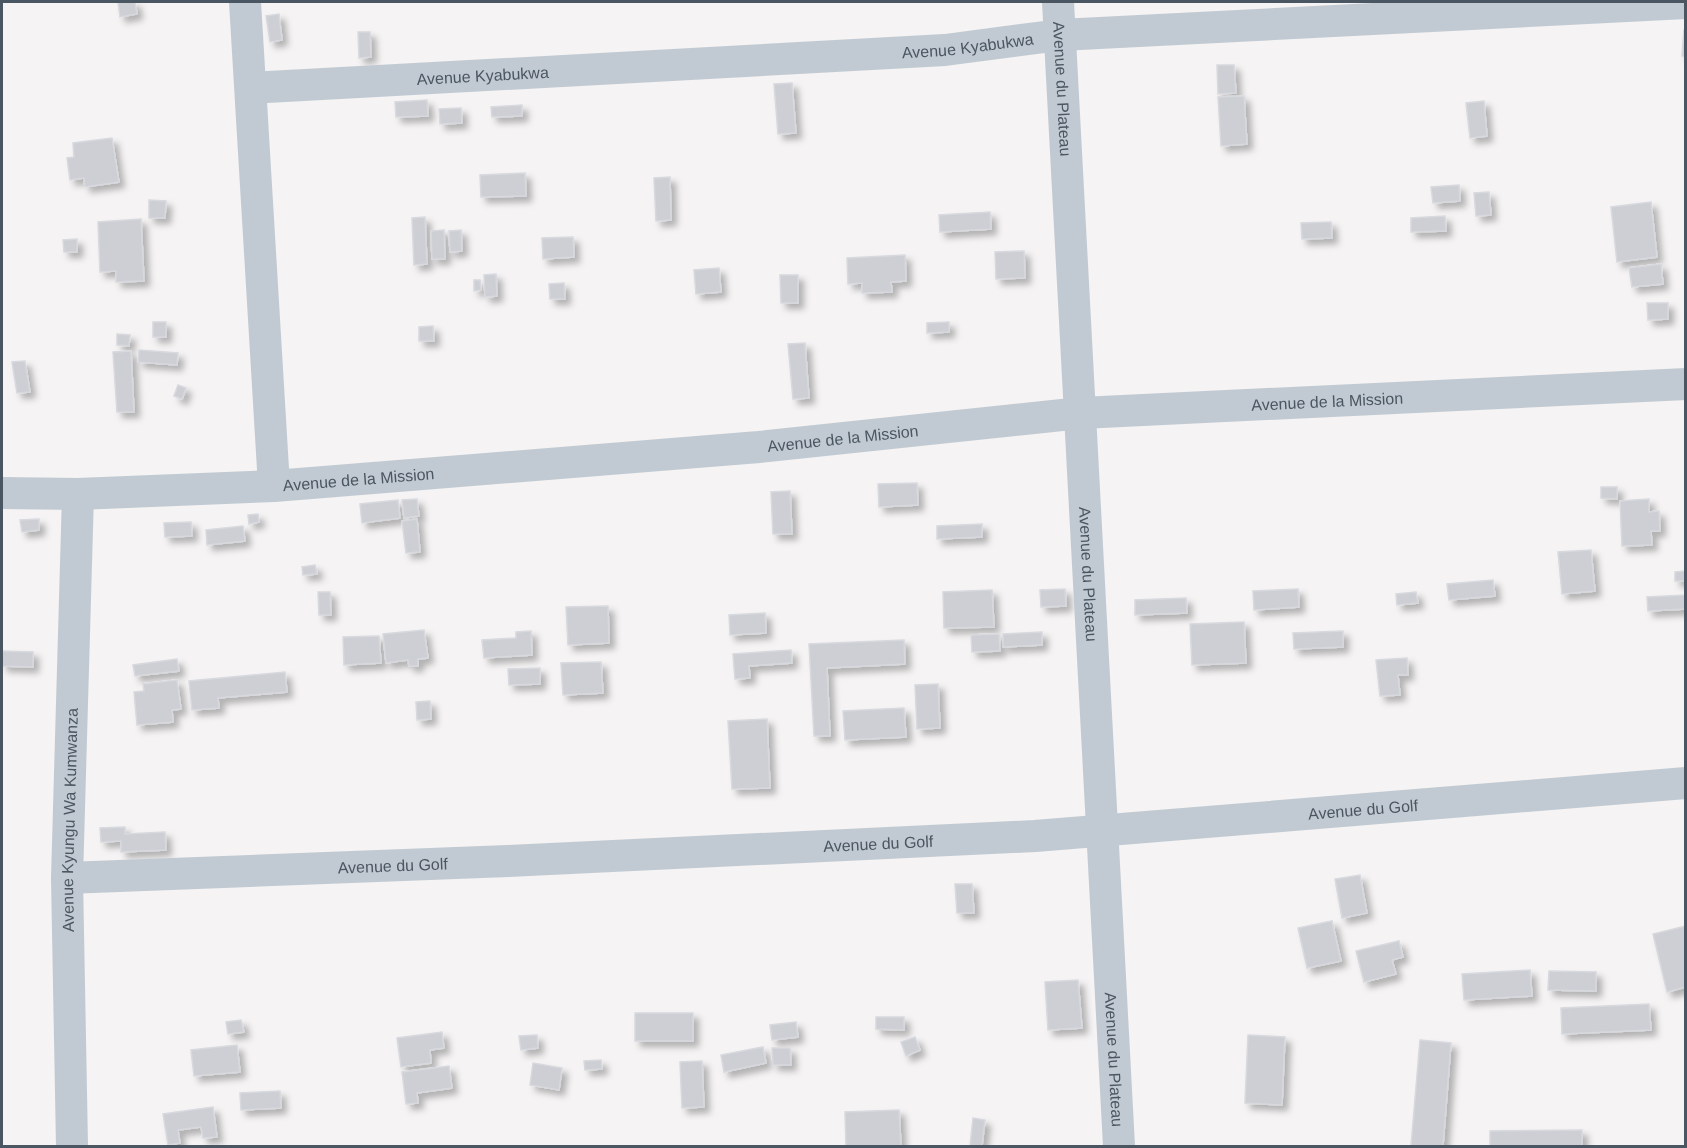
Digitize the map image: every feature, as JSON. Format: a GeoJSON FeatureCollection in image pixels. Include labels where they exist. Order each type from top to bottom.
{"type":"FeatureCollection","features":[{"type":"Feature","properties":{"kind":"street"},"geometry":{"type":"LineString","coordinates":[[245,2],[274,486]]}},
{"type":"Feature","properties":{"kind":"street","name":"Avenue du Plateau"},"geometry":{"type":"LineString","coordinates":[[1058,2],[1119,1146]]}},
{"type":"Feature","properties":{"kind":"street","name":"Avenue Kyabukwa"},"geometry":{"type":"LineString","coordinates":[[251,88],[945,50],[1060,35],[1686,3]]}},
{"type":"Feature","properties":{"kind":"street","name":"Avenue de la Mission"},"geometry":{"type":"LineString","coordinates":[[2,493],[78,494],[274,486],[759,447],[1081,413],[1686,384]]}},
{"type":"Feature","properties":{"kind":"street","name":"Avenue Kyungu Wa Kumwanza"},"geometry":{"type":"LineString","coordinates":[[72,1146],[67,878],[78,494]]}},
{"type":"Feature","properties":{"kind":"street","name":"Avenue du Golf"},"geometry":{"type":"LineString","coordinates":[[67,878],[508,861],[1035,836],[1686,783]]}},
{"type":"Feature","properties":{"kind":"building"},"geometry":{"type":"Polygon","coordinates":[[[118,2],[135,2],[137,14],[120,17],[118,2]]]}},
{"type":"Feature","properties":{"kind":"building"},"geometry":{"type":"Polygon","coordinates":[[[279,14],[282,40],[270,42],[266,16],[279,14]]]}},
{"type":"Feature","properties":{"kind":"building"},"geometry":{"type":"Polygon","coordinates":[[[1684,30],[1686,30],[1686,57],[1682,56],[1684,30]]]}},
{"type":"Feature","properties":{"kind":"building"},"geometry":{"type":"Polygon","coordinates":[[[358,32],[370,32],[371,57],[359,58],[358,32]]]}},
{"type":"Feature","properties":{"kind":"building"},"geometry":{"type":"Polygon","coordinates":[[[1217,65],[1234,65],[1236,93],[1218,94],[1217,65]]]}},
{"type":"Feature","properties":{"kind":"building"},"geometry":{"type":"Polygon","coordinates":[[[792,83],[796,133],[778,134],[774,84],[792,83]]]}},
{"type":"Feature","properties":{"kind":"building"},"geometry":{"type":"Polygon","coordinates":[[[1244,96],[1247,144],[1221,146],[1218,97],[1244,96]]]}},
{"type":"Feature","properties":{"kind":"building"},"geometry":{"type":"Polygon","coordinates":[[[427,100],[428,116],[396,117],[395,102],[427,100]]]}},
{"type":"Feature","properties":{"kind":"building"},"geometry":{"type":"Polygon","coordinates":[[[1484,101],[1487,136],[1470,138],[1466,103],[1484,101]]]}},
{"type":"Feature","properties":{"kind":"building"},"geometry":{"type":"Polygon","coordinates":[[[522,105],[522,116],[492,117],[491,107],[522,105]]]}},
{"type":"Feature","properties":{"kind":"building"},"geometry":{"type":"Polygon","coordinates":[[[461,108],[462,123],[440,124],[439,109],[461,108]]]}},
{"type":"Feature","properties":{"kind":"building"},"geometry":{"type":"Polygon","coordinates":[[[112,138],[119,182],[85,187],[84,178],[70,180],[67,158],[74,157],[73,143],[112,138]]]}},
{"type":"Feature","properties":{"kind":"building"},"geometry":{"type":"Polygon","coordinates":[[[525,173],[526,196],[481,197],[480,175],[525,173]]]}},
{"type":"Feature","properties":{"kind":"building"},"geometry":{"type":"Polygon","coordinates":[[[670,177],[671,220],[656,221],[654,178],[670,177]]]}},
{"type":"Feature","properties":{"kind":"building"},"geometry":{"type":"Polygon","coordinates":[[[1459,185],[1460,201],[1433,203],[1431,187],[1459,185]]]}},
{"type":"Feature","properties":{"kind":"building"},"geometry":{"type":"Polygon","coordinates":[[[1489,192],[1491,215],[1476,216],[1474,193],[1489,192]]]}},
{"type":"Feature","properties":{"kind":"building"},"geometry":{"type":"Polygon","coordinates":[[[149,200],[166,201],[165,218],[149,218],[149,200]]]}},
{"type":"Feature","properties":{"kind":"building"},"geometry":{"type":"Polygon","coordinates":[[[1651,202],[1657,257],[1617,262],[1611,207],[1651,202]]]}},
{"type":"Feature","properties":{"kind":"building"},"geometry":{"type":"Polygon","coordinates":[[[990,212],[991,229],[940,232],[939,215],[990,212]]]}},
{"type":"Feature","properties":{"kind":"building"},"geometry":{"type":"Polygon","coordinates":[[[1445,216],[1446,231],[1411,232],[1411,218],[1445,216]]]}},
{"type":"Feature","properties":{"kind":"building"},"geometry":{"type":"Polygon","coordinates":[[[425,217],[427,264],[414,265],[412,218],[425,217]]]}},
{"type":"Feature","properties":{"kind":"building"},"geometry":{"type":"Polygon","coordinates":[[[141,219],[144,281],[116,282],[116,271],[100,272],[98,222],[141,219]]]}},
{"type":"Feature","properties":{"kind":"building"},"geometry":{"type":"Polygon","coordinates":[[[1331,222],[1332,238],[1302,239],[1301,223],[1331,222]]]}},
{"type":"Feature","properties":{"kind":"building"},"geometry":{"type":"Polygon","coordinates":[[[444,230],[445,259],[432,259],[431,231],[444,230]]]}},
{"type":"Feature","properties":{"kind":"building"},"geometry":{"type":"Polygon","coordinates":[[[461,230],[462,251],[450,252],[449,231],[461,230]]]}},
{"type":"Feature","properties":{"kind":"building"},"geometry":{"type":"Polygon","coordinates":[[[573,237],[574,257],[543,259],[542,238],[573,237]]]}},
{"type":"Feature","properties":{"kind":"building"},"geometry":{"type":"Polygon","coordinates":[[[77,239],[77,252],[64,252],[63,240],[77,239]]]}},
{"type":"Feature","properties":{"kind":"building"},"geometry":{"type":"Polygon","coordinates":[[[1024,251],[1025,278],[996,279],[995,252],[1024,251]]]}},
{"type":"Feature","properties":{"kind":"building"},"geometry":{"type":"Polygon","coordinates":[[[905,255],[906,281],[891,282],[892,292],[862,293],[862,283],[848,284],[847,258],[905,255]]]}},
{"type":"Feature","properties":{"kind":"building"},"geometry":{"type":"Polygon","coordinates":[[[1661,264],[1663,284],[1632,287],[1629,268],[1661,264]]]}},
{"type":"Feature","properties":{"kind":"building"},"geometry":{"type":"Polygon","coordinates":[[[719,268],[721,292],[696,294],[694,270],[719,268]]]}},
{"type":"Feature","properties":{"kind":"building"},"geometry":{"type":"Polygon","coordinates":[[[496,274],[497,296],[485,297],[484,275],[496,274]]]}},
{"type":"Feature","properties":{"kind":"building"},"geometry":{"type":"Polygon","coordinates":[[[780,275],[798,275],[798,303],[781,303],[780,275]]]}},
{"type":"Feature","properties":{"kind":"building"},"geometry":{"type":"Polygon","coordinates":[[[474,280],[480,280],[481,290],[474,291],[474,280]]]}},
{"type":"Feature","properties":{"kind":"building"},"geometry":{"type":"Polygon","coordinates":[[[564,283],[565,299],[550,299],[549,284],[564,283]]]}},
{"type":"Feature","properties":{"kind":"building"},"geometry":{"type":"Polygon","coordinates":[[[1647,303],[1668,303],[1668,319],[1648,320],[1647,303]]]}},
{"type":"Feature","properties":{"kind":"building"},"geometry":{"type":"Polygon","coordinates":[[[153,322],[166,322],[166,337],[153,337],[153,322]]]}},
{"type":"Feature","properties":{"kind":"building"},"geometry":{"type":"Polygon","coordinates":[[[949,322],[949,332],[927,333],[927,323],[949,322]]]}},
{"type":"Feature","properties":{"kind":"building"},"geometry":{"type":"Polygon","coordinates":[[[433,326],[434,341],[419,341],[419,327],[433,326]]]}},
{"type":"Feature","properties":{"kind":"building"},"geometry":{"type":"Polygon","coordinates":[[[117,334],[130,335],[129,346],[117,345],[117,334]]]}},
{"type":"Feature","properties":{"kind":"building"},"geometry":{"type":"Polygon","coordinates":[[[805,343],[809,398],[793,399],[788,344],[805,343]]]}},
{"type":"Feature","properties":{"kind":"building"},"geometry":{"type":"Polygon","coordinates":[[[139,350],[178,353],[177,365],[138,362],[139,350]]]}},
{"type":"Feature","properties":{"kind":"building"},"geometry":{"type":"Polygon","coordinates":[[[131,351],[134,412],[117,412],[113,352],[131,351]]]}},
{"type":"Feature","properties":{"kind":"building"},"geometry":{"type":"Polygon","coordinates":[[[25,361],[30,392],[17,393],[12,362],[25,361]]]}},
{"type":"Feature","properties":{"kind":"building"},"geometry":{"type":"Polygon","coordinates":[[[178,385],[186,388],[182,399],[174,396],[178,385]]]}},
{"type":"Feature","properties":{"kind":"building"},"geometry":{"type":"Polygon","coordinates":[[[917,483],[918,505],[879,507],[878,484],[917,483]]]}},
{"type":"Feature","properties":{"kind":"building"},"geometry":{"type":"Polygon","coordinates":[[[1601,487],[1617,487],[1617,499],[1601,498],[1601,487]]]}},
{"type":"Feature","properties":{"kind":"building"},"geometry":{"type":"Polygon","coordinates":[[[790,491],[792,534],[773,534],[771,492],[790,491]]]}},
{"type":"Feature","properties":{"kind":"building"},"geometry":{"type":"Polygon","coordinates":[[[417,499],[419,516],[404,518],[402,500],[417,499]]]}},
{"type":"Feature","properties":{"kind":"building"},"geometry":{"type":"Polygon","coordinates":[[[1649,499],[1649,512],[1659,511],[1660,531],[1651,531],[1652,545],[1622,546],[1620,501],[1649,499]]]}},
{"type":"Feature","properties":{"kind":"building"},"geometry":{"type":"Polygon","coordinates":[[[398,500],[400,518],[362,523],[360,504],[398,500]]]}},
{"type":"Feature","properties":{"kind":"building"},"geometry":{"type":"Polygon","coordinates":[[[258,514],[259,522],[249,524],[248,515],[258,514]]]}},
{"type":"Feature","properties":{"kind":"building"},"geometry":{"type":"Polygon","coordinates":[[[39,519],[39,530],[22,532],[20,520],[39,519]]]}},
{"type":"Feature","properties":{"kind":"building"},"geometry":{"type":"Polygon","coordinates":[[[417,519],[420,552],[406,553],[402,521],[417,519]]]}},
{"type":"Feature","properties":{"kind":"building"},"geometry":{"type":"Polygon","coordinates":[[[191,522],[192,536],[165,537],[164,523],[191,522]]]}},
{"type":"Feature","properties":{"kind":"building"},"geometry":{"type":"Polygon","coordinates":[[[982,524],[982,537],[937,539],[937,526],[982,524]]]}},
{"type":"Feature","properties":{"kind":"building"},"geometry":{"type":"Polygon","coordinates":[[[243,526],[245,541],[207,545],[206,530],[243,526]]]}},
{"type":"Feature","properties":{"kind":"building"},"geometry":{"type":"Polygon","coordinates":[[[1591,550],[1595,591],[1562,594],[1558,552],[1591,550]]]}},
{"type":"Feature","properties":{"kind":"building"},"geometry":{"type":"Polygon","coordinates":[[[315,565],[317,574],[303,575],[302,567],[315,565]]]}},
{"type":"Feature","properties":{"kind":"building"},"geometry":{"type":"Polygon","coordinates":[[[1686,571],[1686,581],[1675,581],[1675,572],[1686,571]]]}},
{"type":"Feature","properties":{"kind":"building"},"geometry":{"type":"Polygon","coordinates":[[[1493,580],[1495,596],[1449,600],[1447,584],[1493,580]]]}},
{"type":"Feature","properties":{"kind":"building"},"geometry":{"type":"Polygon","coordinates":[[[1065,589],[1066,606],[1041,607],[1040,590],[1065,589]]]}},
{"type":"Feature","properties":{"kind":"building"},"geometry":{"type":"Polygon","coordinates":[[[1298,589],[1299,607],[1254,610],[1253,591],[1298,589]]]}},
{"type":"Feature","properties":{"kind":"building"},"geometry":{"type":"Polygon","coordinates":[[[992,590],[994,627],[944,628],[943,592],[992,590]]]}},
{"type":"Feature","properties":{"kind":"building"},"geometry":{"type":"Polygon","coordinates":[[[318,592],[330,592],[331,615],[319,615],[318,592]]]}},
{"type":"Feature","properties":{"kind":"building"},"geometry":{"type":"Polygon","coordinates":[[[1416,592],[1418,603],[1397,605],[1396,594],[1416,592]]]}},
{"type":"Feature","properties":{"kind":"building"},"geometry":{"type":"Polygon","coordinates":[[[1686,595],[1686,609],[1648,611],[1647,597],[1686,595]]]}},
{"type":"Feature","properties":{"kind":"building"},"geometry":{"type":"Polygon","coordinates":[[[1186,598],[1187,613],[1135,615],[1135,600],[1186,598]]]}},
{"type":"Feature","properties":{"kind":"building"},"geometry":{"type":"Polygon","coordinates":[[[608,606],[609,643],[568,645],[566,607],[608,606]]]}},
{"type":"Feature","properties":{"kind":"building"},"geometry":{"type":"Polygon","coordinates":[[[765,613],[766,633],[730,635],[729,615],[765,613]]]}},
{"type":"Feature","properties":{"kind":"building"},"geometry":{"type":"Polygon","coordinates":[[[1244,622],[1246,663],[1192,665],[1190,624],[1244,622]]]}},
{"type":"Feature","properties":{"kind":"building"},"geometry":{"type":"Polygon","coordinates":[[[424,630],[428,658],[418,659],[418,666],[409,666],[408,660],[386,663],[383,634],[424,630]]]}},
{"type":"Feature","properties":{"kind":"building"},"geometry":{"type":"Polygon","coordinates":[[[531,631],[532,655],[484,658],[482,640],[516,638],[516,632],[531,631]]]}},
{"type":"Feature","properties":{"kind":"building"},"geometry":{"type":"Polygon","coordinates":[[[1343,631],[1343,647],[1294,649],[1293,633],[1343,631]]]}},
{"type":"Feature","properties":{"kind":"building"},"geometry":{"type":"Polygon","coordinates":[[[1042,632],[1042,645],[1003,647],[1003,634],[1042,632]]]}},
{"type":"Feature","properties":{"kind":"building"},"geometry":{"type":"Polygon","coordinates":[[[999,634],[1000,651],[972,652],[971,635],[999,634]]]}},
{"type":"Feature","properties":{"kind":"building"},"geometry":{"type":"Polygon","coordinates":[[[379,636],[381,663],[344,665],[343,637],[379,636]]]}},
{"type":"Feature","properties":{"kind":"building"},"geometry":{"type":"Polygon","coordinates":[[[904,640],[905,664],[827,668],[830,736],[814,736],[809,644],[904,640]]]}},
{"type":"Feature","properties":{"kind":"building"},"geometry":{"type":"Polygon","coordinates":[[[791,650],[792,663],[749,666],[750,678],[735,679],[733,654],[791,650]]]}},
{"type":"Feature","properties":{"kind":"building"},"geometry":{"type":"Polygon","coordinates":[[[2,651],[33,652],[33,667],[2,666],[2,651]]]}},
{"type":"Feature","properties":{"kind":"building"},"geometry":{"type":"Polygon","coordinates":[[[1407,658],[1408,675],[1398,675],[1400,695],[1380,696],[1376,660],[1407,658]]]}},
{"type":"Feature","properties":{"kind":"building"},"geometry":{"type":"Polygon","coordinates":[[[177,659],[179,671],[135,676],[133,665],[177,659]]]}},
{"type":"Feature","properties":{"kind":"building"},"geometry":{"type":"Polygon","coordinates":[[[601,662],[603,693],[563,695],[561,663],[601,662]]]}},
{"type":"Feature","properties":{"kind":"building"},"geometry":{"type":"Polygon","coordinates":[[[540,668],[540,684],[509,685],[508,669],[540,668]]]}},
{"type":"Feature","properties":{"kind":"building"},"geometry":{"type":"Polygon","coordinates":[[[285,672],[287,692],[218,698],[219,708],[192,710],[189,681],[285,672]]]}},
{"type":"Feature","properties":{"kind":"building"},"geometry":{"type":"Polygon","coordinates":[[[177,680],[181,709],[172,710],[173,722],[137,725],[134,692],[144,691],[143,684],[177,680]]]}},
{"type":"Feature","properties":{"kind":"building"},"geometry":{"type":"Polygon","coordinates":[[[938,684],[940,728],[917,729],[915,685],[938,684]]]}},
{"type":"Feature","properties":{"kind":"building"},"geometry":{"type":"Polygon","coordinates":[[[430,701],[431,719],[417,720],[416,702],[430,701]]]}},
{"type":"Feature","properties":{"kind":"building"},"geometry":{"type":"Polygon","coordinates":[[[904,708],[906,737],[845,740],[843,711],[904,708]]]}},
{"type":"Feature","properties":{"kind":"building"},"geometry":{"type":"Polygon","coordinates":[[[767,719],[770,788],[732,789],[728,721],[767,719]]]}},
{"type":"Feature","properties":{"kind":"building"},"geometry":{"type":"Polygon","coordinates":[[[125,827],[125,834],[165,832],[166,850],[121,852],[121,841],[101,842],[100,828],[125,827]]]}},
{"type":"Feature","properties":{"kind":"building"},"geometry":{"type":"Polygon","coordinates":[[[1360,875],[1367,913],[1342,918],[1335,879],[1360,875]]]}},
{"type":"Feature","properties":{"kind":"building"},"geometry":{"type":"Polygon","coordinates":[[[955,884],[972,884],[974,913],[957,913],[955,884]]]}},
{"type":"Feature","properties":{"kind":"building"},"geometry":{"type":"Polygon","coordinates":[[[1332,921],[1341,961],[1307,968],[1298,928],[1332,921]]]}},
{"type":"Feature","properties":{"kind":"building"},"geometry":{"type":"Polygon","coordinates":[[[1686,926],[1686,987],[1667,992],[1653,934],[1686,926]]]}},
{"type":"Feature","properties":{"kind":"building"},"geometry":{"type":"Polygon","coordinates":[[[1399,941],[1403,957],[1392,960],[1396,974],[1364,982],[1356,951],[1399,941]]]}},
{"type":"Feature","properties":{"kind":"building"},"geometry":{"type":"Polygon","coordinates":[[[1530,970],[1532,996],[1464,1000],[1462,974],[1530,970]]]}},
{"type":"Feature","properties":{"kind":"building"},"geometry":{"type":"Polygon","coordinates":[[[1549,971],[1596,972],[1596,991],[1548,990],[1549,971]]]}},
{"type":"Feature","properties":{"kind":"building"},"geometry":{"type":"Polygon","coordinates":[[[1078,980],[1082,1028],[1048,1030],[1045,982],[1078,980]]]}},
{"type":"Feature","properties":{"kind":"building"},"geometry":{"type":"Polygon","coordinates":[[[1649,1004],[1651,1030],[1562,1034],[1561,1008],[1649,1004]]]}},
{"type":"Feature","properties":{"kind":"building"},"geometry":{"type":"Polygon","coordinates":[[[635,1013],[693,1013],[693,1041],[635,1041],[635,1013]]]}},
{"type":"Feature","properties":{"kind":"building"},"geometry":{"type":"Polygon","coordinates":[[[876,1017],[904,1017],[904,1030],[876,1029],[876,1017]]]}},
{"type":"Feature","properties":{"kind":"building"},"geometry":{"type":"Polygon","coordinates":[[[241,1020],[244,1032],[228,1034],[226,1022],[241,1020]]]}},
{"type":"Feature","properties":{"kind":"building"},"geometry":{"type":"Polygon","coordinates":[[[796,1022],[798,1037],[772,1040],[770,1025],[796,1022]]]}},
{"type":"Feature","properties":{"kind":"building"},"geometry":{"type":"Polygon","coordinates":[[[442,1032],[444,1048],[430,1050],[431,1063],[401,1067],[397,1038],[442,1032]]]}},
{"type":"Feature","properties":{"kind":"building"},"geometry":{"type":"Polygon","coordinates":[[[537,1035],[538,1048],[521,1050],[519,1036],[537,1035]]]}},
{"type":"Feature","properties":{"kind":"building"},"geometry":{"type":"Polygon","coordinates":[[[1248,1035],[1285,1037],[1282,1105],[1245,1103],[1248,1035]]]}},
{"type":"Feature","properties":{"kind":"building"},"geometry":{"type":"Polygon","coordinates":[[[915,1037],[920,1050],[906,1056],[901,1042],[915,1037]]]}},
{"type":"Feature","properties":{"kind":"building"},"geometry":{"type":"Polygon","coordinates":[[[1420,1040],[1451,1043],[1443,1146],[1411,1146],[1420,1040]]]}},
{"type":"Feature","properties":{"kind":"building"},"geometry":{"type":"Polygon","coordinates":[[[237,1045],[240,1072],[194,1076],[191,1050],[237,1045]]]}},
{"type":"Feature","properties":{"kind":"building"},"geometry":{"type":"Polygon","coordinates":[[[763,1047],[766,1063],[724,1072],[721,1055],[763,1047]]]}},
{"type":"Feature","properties":{"kind":"building"},"geometry":{"type":"Polygon","coordinates":[[[772,1048],[790,1048],[791,1065],[773,1065],[772,1048]]]}},
{"type":"Feature","properties":{"kind":"building"},"geometry":{"type":"Polygon","coordinates":[[[601,1060],[602,1069],[585,1070],[584,1061],[601,1060]]]}},
{"type":"Feature","properties":{"kind":"building"},"geometry":{"type":"Polygon","coordinates":[[[702,1061],[704,1107],[682,1108],[680,1062],[702,1061]]]}},
{"type":"Feature","properties":{"kind":"building"},"geometry":{"type":"Polygon","coordinates":[[[533,1063],[562,1068],[559,1090],[530,1085],[533,1063]]]}},
{"type":"Feature","properties":{"kind":"building"},"geometry":{"type":"Polygon","coordinates":[[[449,1066],[452,1088],[417,1093],[418,1103],[406,1104],[402,1072],[449,1066]]]}},
{"type":"Feature","properties":{"kind":"building"},"geometry":{"type":"Polygon","coordinates":[[[280,1091],[281,1108],[241,1110],[240,1093],[280,1091]]]}},
{"type":"Feature","properties":{"kind":"building"},"geometry":{"type":"Polygon","coordinates":[[[213,1107],[217,1137],[203,1138],[201,1127],[178,1130],[180,1143],[168,1145],[163,1114],[213,1107]]]}},
{"type":"Feature","properties":{"kind":"building"},"geometry":{"type":"Polygon","coordinates":[[[899,1110],[901,1146],[846,1146],[845,1112],[899,1110]]]}},
{"type":"Feature","properties":{"kind":"building"},"geometry":{"type":"Polygon","coordinates":[[[973,1118],[985,1120],[982,1146],[970,1146],[973,1118]]]}},
{"type":"Feature","properties":{"kind":"building"},"geometry":{"type":"Polygon","coordinates":[[[1582,1130],[1582,1146],[1490,1146],[1490,1131],[1582,1130]]]}}]}
